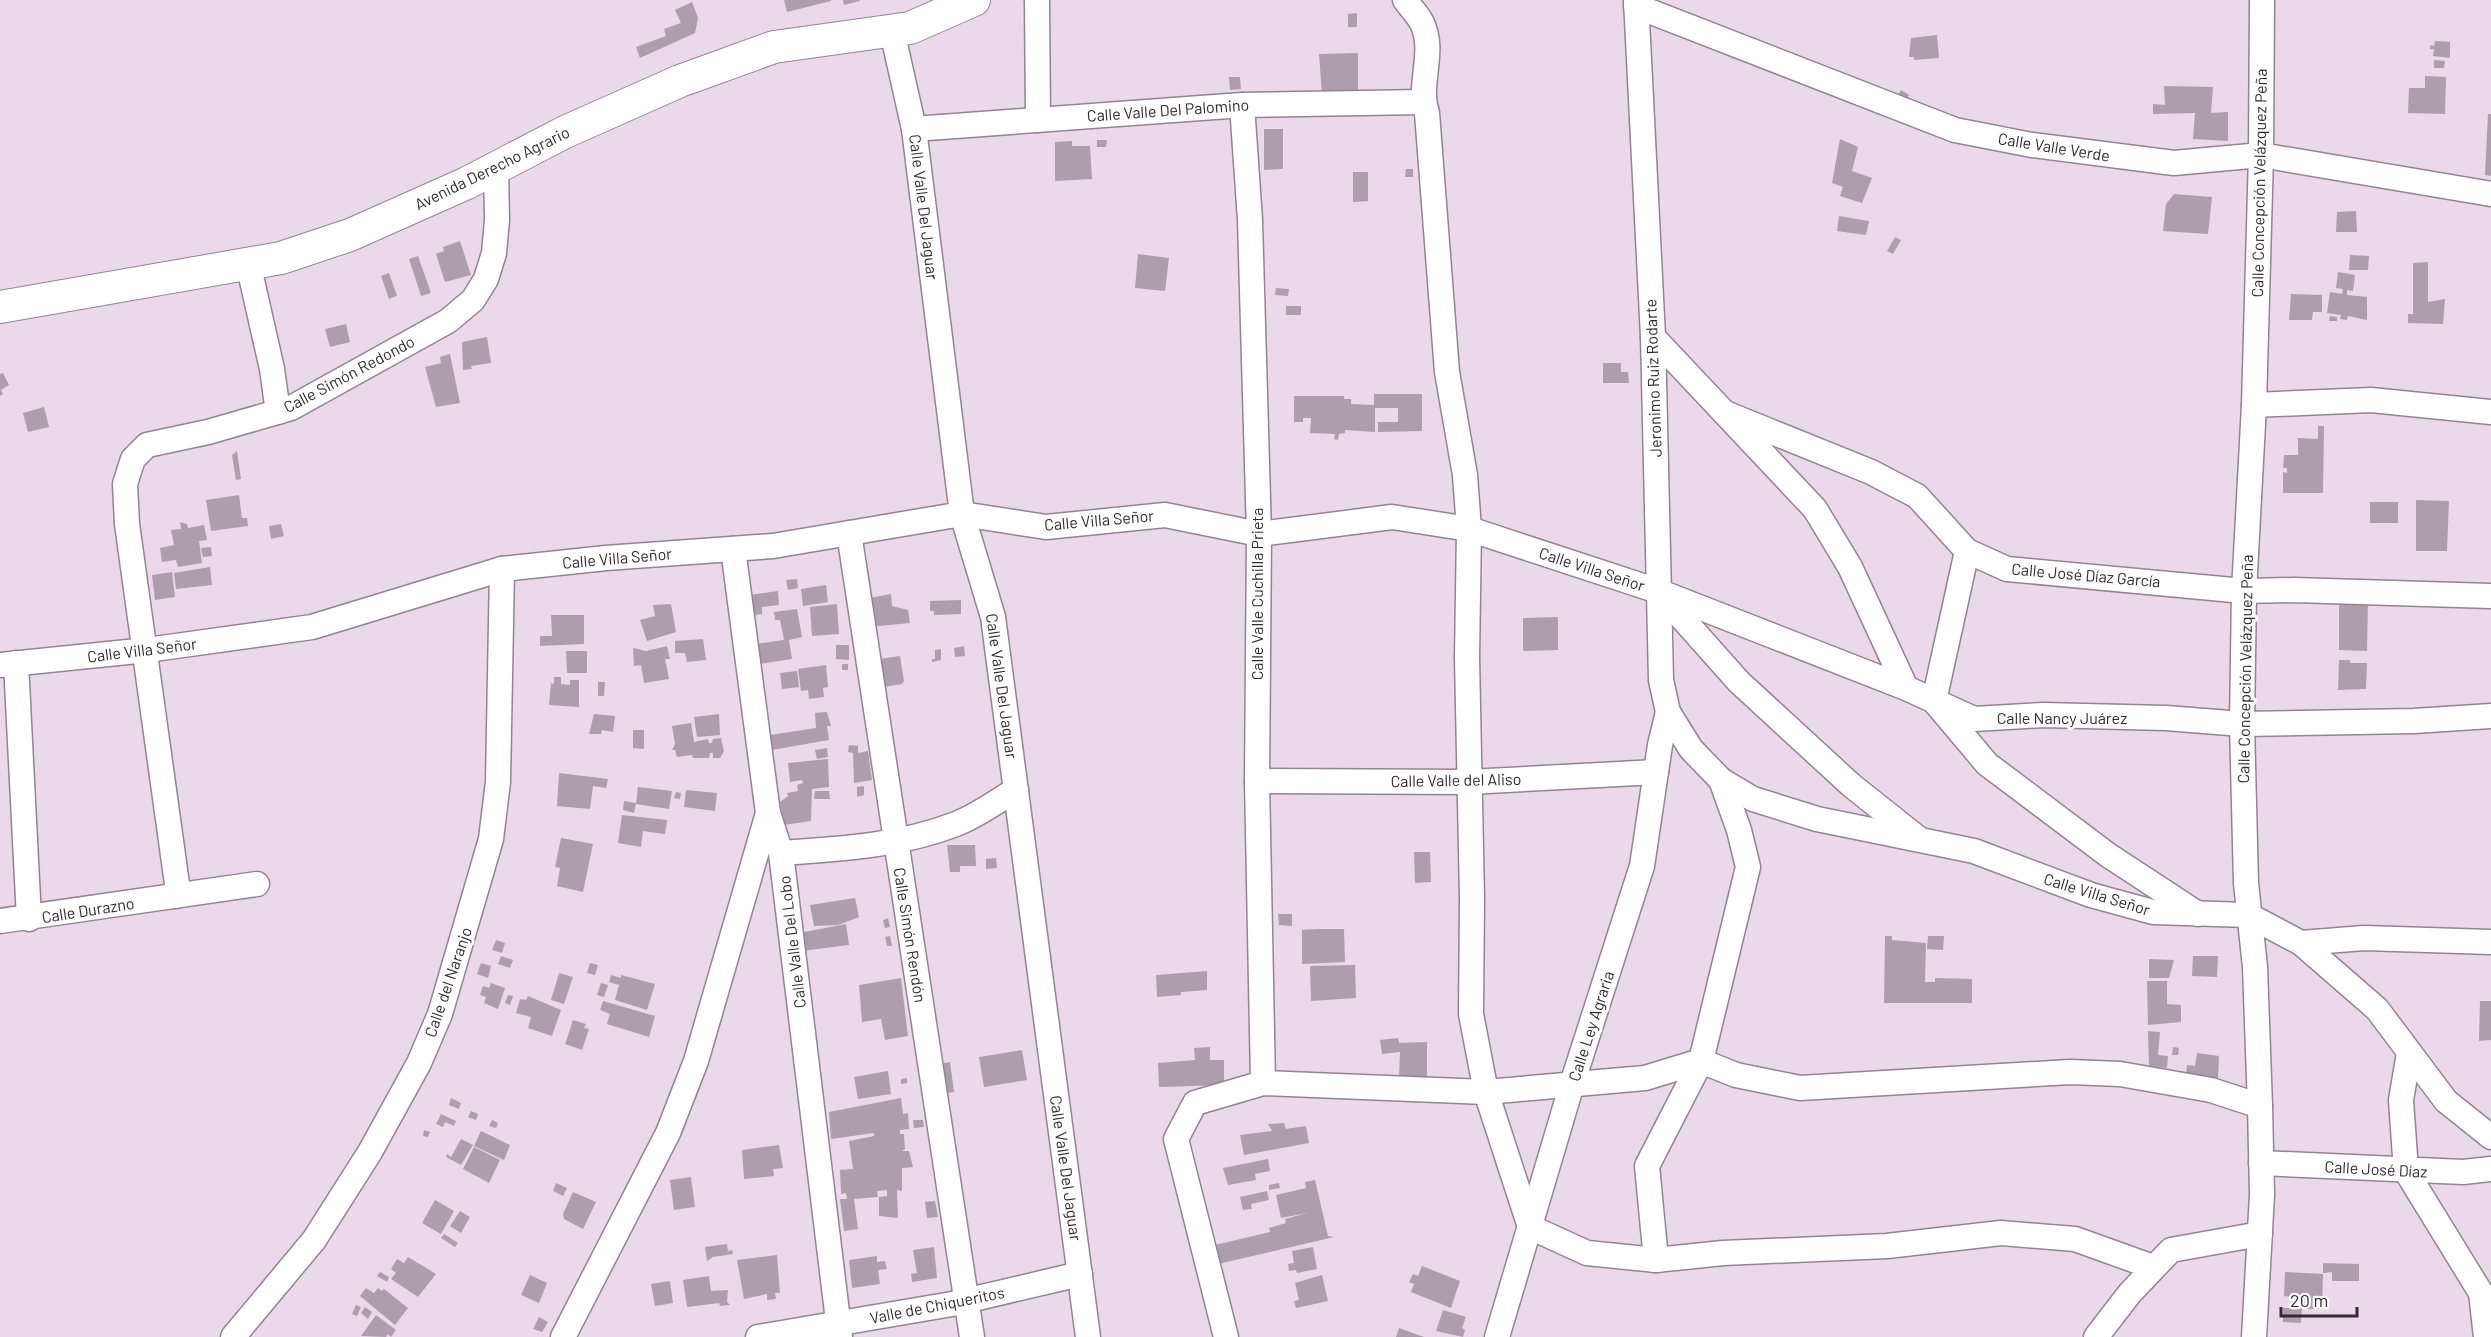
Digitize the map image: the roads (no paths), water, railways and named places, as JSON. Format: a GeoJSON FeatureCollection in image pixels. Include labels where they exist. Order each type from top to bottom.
{"type":"FeatureCollection","features":[{"type":"Feature","properties":{"kind":"street","name":"Avenida Derecho Agrario"},"geometry":{"type":"LineString","coordinates":[[0,307],[281,258],[350,235],[496,169],[565,132],[680,81],[774,47],[910,28],[974,0]]}},
{"type":"Feature","properties":{"kind":"street"},"geometry":{"type":"LineString","coordinates":[[1037,0],[1038,120]]}},
{"type":"Feature","properties":{"kind":"street"},"geometry":{"type":"LineString","coordinates":[[1405,0],[1421,12],[1427,41],[1428,58],[1423,102],[1427,113],[1447,372],[1465,475],[1469,529],[1467,658],[1472,898],[1471,1014],[1486,1092],[1530,1227],[1587,1253],[1656,1260],[1723,1253],[1887,1246],[2001,1233],[2075,1239],[2153,1268]]}},
{"type":"Feature","properties":{"kind":"street","name":"Calle Concepción Velázquez Peña"},"geometry":{"type":"LineString","coordinates":[[2254,1337],[2260,1234],[2260,1106],[2255,967],[2248,915],[2242,724],[2244,591],[2254,405],[2261,155],[2262,0]]}},
{"type":"Feature","properties":{"kind":"street","name":"Calle Valle Verde"},"geometry":{"type":"LineString","coordinates":[[1636,3],[1955,130],[2032,145],[2174,164],[2261,155],[2491,194]]}},
{"type":"Feature","properties":{"kind":"street","name":"Jeronimo Ruiz Rodarte"},"geometry":{"type":"LineString","coordinates":[[1636,3],[1653,337],[1661,680],[1668,712],[1691,749]]}},
{"type":"Feature","properties":{"kind":"street","name":"Calle Valle Del Jaguar"},"geometry":{"type":"LineString","coordinates":[[892,31],[914,129],[962,514],[993,617],[1080,1274]]}},
{"type":"Feature","properties":{"kind":"street","name":"Calle Valle Del Palomino"},"geometry":{"type":"LineString","coordinates":[[914,129],[1242,105],[1423,102]]}},
{"type":"Feature","properties":{"kind":"street","name":"Calle Valle Cuchilla Prieta"},"geometry":{"type":"LineString","coordinates":[[1242,105],[1250,220],[1259,534],[1257,781],[1263,1083]]}},
{"type":"Feature","properties":{"kind":"street","name":"Calle Simón Redondo"},"geometry":{"type":"LineString","coordinates":[[176,896],[177,884],[147,650],[128,524],[125,484],[133,459],[147,445],[208,432],[301,403],[448,321],[473,300],[486,279],[494,253],[497,220],[496,169]]}},
{"type":"Feature","properties":{"kind":"street"},"geometry":{"type":"LineString","coordinates":[[248,263],[272,369],[278,412]]}},
{"type":"Feature","properties":{"kind":"street"},"geometry":{"type":"LineString","coordinates":[[1653,337],[1815,509],[1850,567],[1906,688]]}},
{"type":"Feature","properties":{"kind":"street"},"geometry":{"type":"LineString","coordinates":[[2254,405],[2371,400],[2491,412]]}},
{"type":"Feature","properties":{"kind":"street","name":"Calle José Díaz García"},"geometry":{"type":"LineString","coordinates":[[1725,413],[1871,472],[1917,496],[1967,551],[2007,569],[2244,591],[2294,590],[2491,596]]}},
{"type":"Feature","properties":{"kind":"street","name":"Calle Villa Señor"},"geometry":{"type":"LineString","coordinates":[[8,664],[147,650],[312,627],[502,569],[773,546],[962,514],[1046,527],[1165,515],[1259,534],[1392,517],[1469,529],[1658,591],[1739,682],[1851,785],[1919,839]]}},
{"type":"Feature","properties":{"kind":"street","name":"Calle Simón Rendón"},"geometry":{"type":"LineString","coordinates":[[849,533],[972,1337]]}},
{"type":"Feature","properties":{"kind":"street","name":"Calle Valle Del Lobo"},"geometry":{"type":"LineString","coordinates":[[733,549],[768,813],[782,853],[839,1331]]}},
{"type":"Feature","properties":{"kind":"street"},"geometry":{"type":"LineString","coordinates":[[1967,551],[1934,701],[1987,764],[2108,855],[2199,915]]}},
{"type":"Feature","properties":{"kind":"street","name":"Calle del Naranjo"},"geometry":{"type":"LineString","coordinates":[[232,1337],[314,1240],[370,1152],[419,1063],[440,1014],[479,887],[491,839],[498,782],[502,569]]}},
{"type":"Feature","properties":{"kind":"street","name":"Calle Nancy Juárez"},"geometry":{"type":"LineString","coordinates":[[1658,591],[1906,688],[1974,719],[2043,715],[2166,718],[2242,724],[2414,721],[2491,716]]}},
{"type":"Feature","properties":{"kind":"street"},"geometry":{"type":"LineString","coordinates":[[8,664],[29,919]]}},
{"type":"Feature","properties":{"kind":"street","name":"Calle Ley Agraria"},"geometry":{"type":"LineString","coordinates":[[1497,1337],[1572,1084],[1642,866],[1656,772],[1668,712]]}},
{"type":"Feature","properties":{"kind":"street","name":"Calle Villa Señor"},"geometry":{"type":"LineString","coordinates":[[1691,749],[1721,780],[1753,799],[1817,819],[1974,851],[2091,895],[2153,912],[2248,915],[2301,943],[2377,1010],[2446,1101],[2491,1137]]}},
{"type":"Feature","properties":{"kind":"street","name":"Calle Valle del Aliso"},"geometry":{"type":"LineString","coordinates":[[1257,781],[1469,782],[1656,772]]}},
{"type":"Feature","properties":{"kind":"street"},"geometry":{"type":"LineString","coordinates":[[1656,1260],[1647,1166],[1701,1061],[1748,867],[1739,830],[1721,780]]}},
{"type":"Feature","properties":{"kind":"street"},"geometry":{"type":"LineString","coordinates":[[782,853],[872,847],[896,841],[957,824],[1016,790]]}},
{"type":"Feature","properties":{"kind":"street"},"geometry":{"type":"LineString","coordinates":[[563,1337],[672,1123],[699,1050],[768,813]]}},
{"type":"Feature","properties":{"kind":"street","name":"Calle Durazno"},"geometry":{"type":"LineString","coordinates":[[0,921],[29,919],[257,885]]}},
{"type":"Feature","properties":{"kind":"street"},"geometry":{"type":"LineString","coordinates":[[2301,943],[2364,938],[2491,942]]}},
{"type":"Feature","properties":{"kind":"street"},"geometry":{"type":"LineString","coordinates":[[2409,1053],[2401,1100],[2406,1171],[2481,1293],[2486,1337]]}},
{"type":"Feature","properties":{"kind":"street"},"geometry":{"type":"LineString","coordinates":[[1226,1337],[1176,1139],[1195,1103],[1263,1083],[1486,1092],[1646,1077],[1701,1061],[1736,1074],[1800,1088],[2070,1072],[2120,1074],[2211,1090],[2260,1106]]}},
{"type":"Feature","properties":{"kind":"street","name":"Calle José Díaz"},"geometry":{"type":"LineString","coordinates":[[2261,1163],[2406,1171],[2463,1172],[2491,1169]]}},
{"type":"Feature","properties":{"kind":"street"},"geometry":{"type":"LineString","coordinates":[[2096,1337],[2153,1268],[2171,1250],[2260,1234]]}},
{"type":"Feature","properties":{"kind":"street"},"geometry":{"type":"LineString","coordinates":[[1080,1274],[1088,1337]]}},
{"type":"Feature","properties":{"kind":"street","name":"Valle de Chiqueritos"},"geometry":{"type":"LineString","coordinates":[[758,1337],[839,1331],[1080,1274]]}}]}
